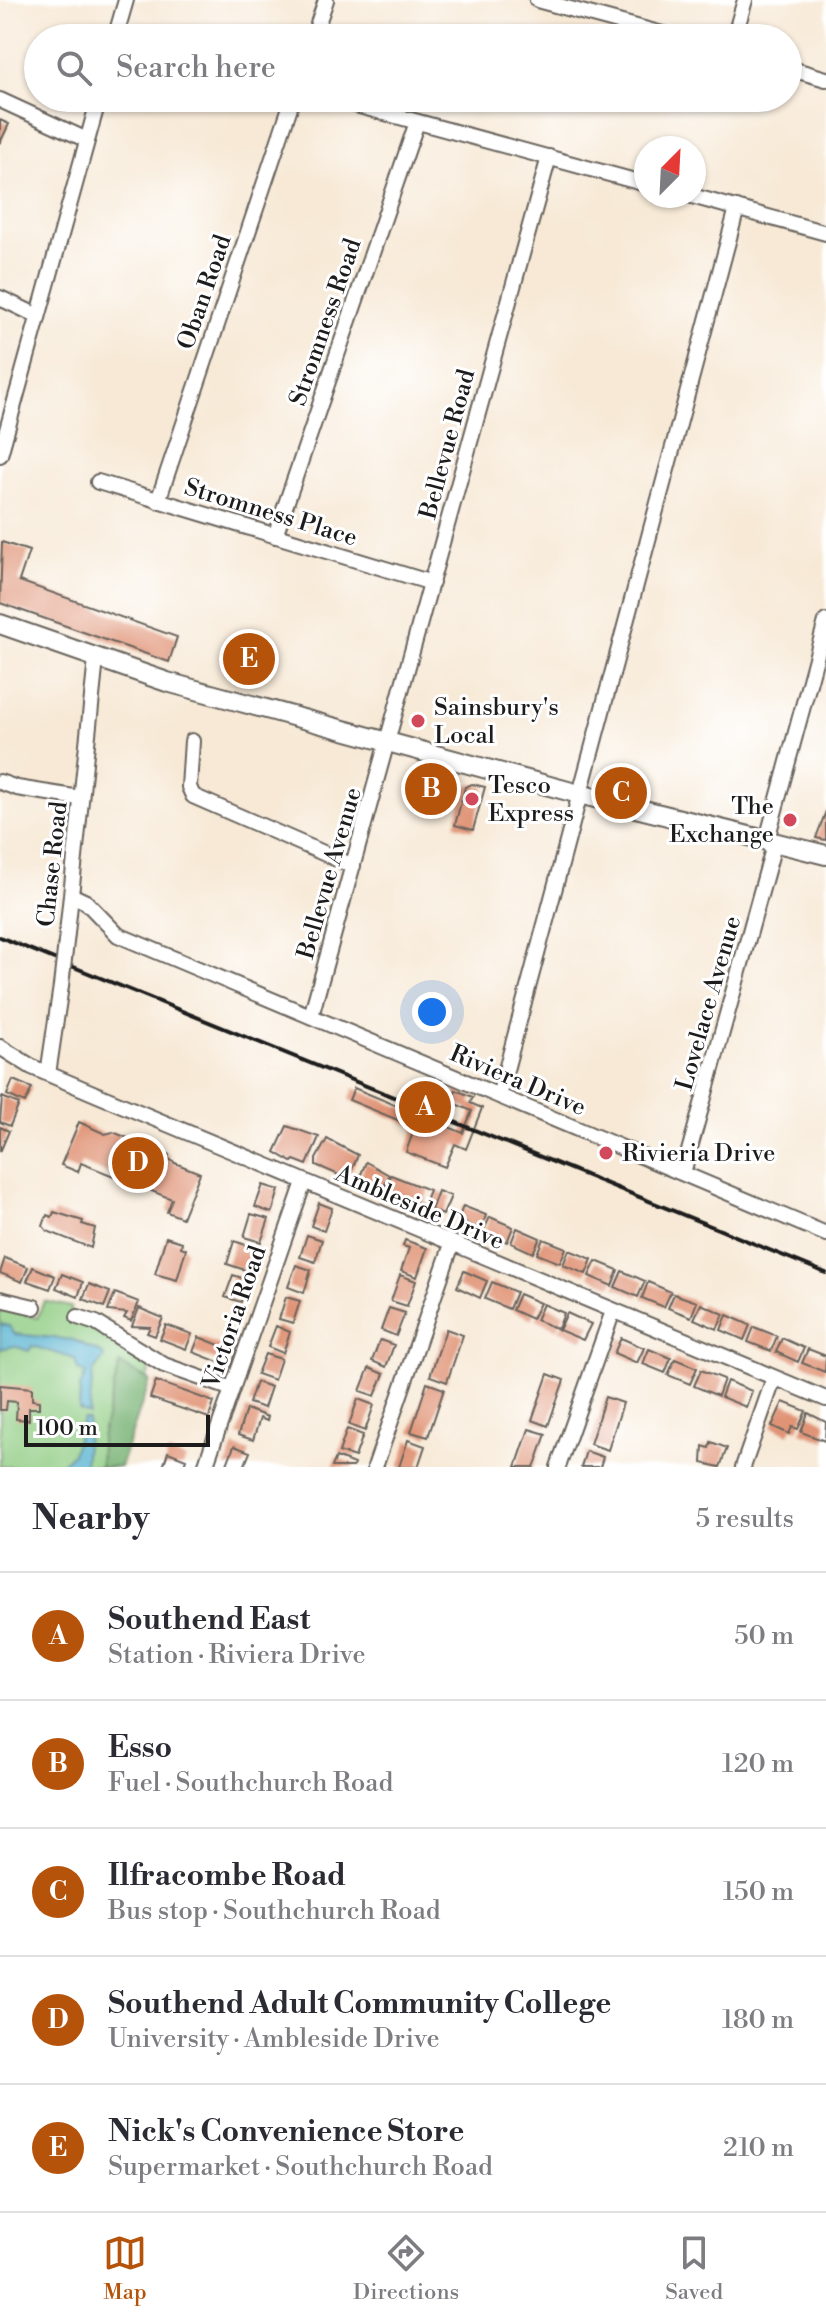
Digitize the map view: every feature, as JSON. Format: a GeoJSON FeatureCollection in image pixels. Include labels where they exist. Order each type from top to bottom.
{"type":"FeatureCollection","features":[{"type":"Feature","properties":{"kind":"main road"},"geometry":{"type":"LineString","coordinates":[[0,624],[96,659],[389,742],[770,844],[826,855]]}},
{"type":"Feature","properties":{"kind":"street"},"geometry":{"type":"LineString","coordinates":[[119,24],[126,0]]}},
{"type":"Feature","properties":{"kind":"street"},"geometry":{"type":"LineString","coordinates":[[318,24],[326,0]]}},
{"type":"Feature","properties":{"kind":"street"},"geometry":{"type":"LineString","coordinates":[[537,0],[625,24]]}},
{"type":"Feature","properties":{"kind":"street"},"geometry":{"type":"LineString","coordinates":[[738,24],[745,0]]}},
{"type":"Feature","properties":{"kind":"street"},"geometry":{"type":"LineString","coordinates":[[802,72],[826,79]]}},
{"type":"Feature","properties":{"kind":"street"},"geometry":{"type":"LineString","coordinates":[[0,100],[24,111]]}},
{"type":"Feature","properties":{"kind":"street"},"geometry":{"type":"LineString","coordinates":[[26,112],[87,140]]}},
{"type":"Feature","properties":{"kind":"street"},"geometry":{"type":"LineString","coordinates":[[0,455],[95,112]]}},
{"type":"Feature","properties":{"kind":"street","name":"Oban Road"},"geometry":{"type":"LineString","coordinates":[[158,501],[288,112]]}},
{"type":"Feature","properties":{"kind":"street"},"geometry":{"type":"LineString","coordinates":[[381,112],[634,181]]}},
{"type":"Feature","properties":{"kind":"street","name":"Stromness Road"},"geometry":{"type":"LineString","coordinates":[[275,536],[417,122]]}},
{"type":"Feature","properties":{"kind":"street","name":"Bellevue Road"},"geometry":{"type":"LineString","coordinates":[[389,742],[549,157]]}},
{"type":"Feature","properties":{"kind":"street"},"geometry":{"type":"LineString","coordinates":[[706,200],[826,233]]}},
{"type":"Feature","properties":{"kind":"street"},"geometry":{"type":"LineString","coordinates":[[499,1096],[737,208]]}},
{"type":"Feature","properties":{"kind":"street"},"geometry":{"type":"LineString","coordinates":[[0,298],[38,316]]}},
{"type":"Feature","properties":{"kind":"street","name":"Stromness Place"},"geometry":{"type":"LineString","coordinates":[[98,482],[432,583]]}},
{"type":"Feature","properties":{"kind":"street","name":"Lovelace Avenue"},"geometry":{"type":"LineString","coordinates":[[683,1173],[826,621]]}},
{"type":"Feature","properties":{"kind":"street","name":"Chase Road"},"geometry":{"type":"LineString","coordinates":[[48,1074],[61,986],[96,659]]}},
{"type":"Feature","properties":{"kind":"street"},"geometry":{"type":"LineString","coordinates":[[192,741],[189,787],[193,796],[353,866]]}},
{"type":"Feature","properties":{"kind":"street","name":"Bellevue Avenue"},"geometry":{"type":"LineString","coordinates":[[311,1016],[389,742]]}},
{"type":"Feature","properties":{"kind":"street"},"geometry":{"type":"LineString","coordinates":[[0,782],[17,788],[80,798]]}},
{"type":"Feature","properties":{"kind":"street","name":"Riviera Drive"},"geometry":{"type":"LineString","coordinates":[[71,895],[86,902],[118,935],[826,1234]]}},
{"type":"Feature","properties":{"kind":"street","name":"Ambleside Drive"},"geometry":{"type":"LineString","coordinates":[[0,1047],[48,1074],[826,1399]]}},
{"type":"Feature","properties":{"kind":"street","name":"Victoria Road"},"geometry":{"type":"LineString","coordinates":[[205,1467],[304,1182]]}},
{"type":"Feature","properties":{"kind":"street"},"geometry":{"type":"LineString","coordinates":[[375,1467],[452,1244]]}},
{"type":"Feature","properties":{"kind":"street"},"geometry":{"type":"LineString","coordinates":[[0,1299],[34,1307]]}},
{"type":"Feature","properties":{"kind":"street"},"geometry":{"type":"LineString","coordinates":[[558,1467],[613,1311]]}},
{"type":"Feature","properties":{"kind":"street"},"geometry":{"type":"LineString","coordinates":[[78,1317],[96,1323],[164,1365],[232,1389]]}},
{"type":"Feature","properties":{"kind":"street"},"geometry":{"type":"LineString","coordinates":[[743,1467],[774,1378]]}},
{"type":"Feature","properties":{"kind":"green space"},"geometry":{"type":"Polygon","coordinates":[[[44,1301],[71,1307],[72,1321],[97,1328],[152,1363],[117,1467],[0,1467],[0,1306],[37,1318],[44,1301]]]}},
{"type":"Feature","properties":{"kind":"green space"},"geometry":{"type":"Polygon","coordinates":[[[120,1364],[150,1381],[120,1467],[100,1467],[101,1437],[120,1364]]]}},
{"type":"Feature","properties":{"kind":"water"},"geometry":{"type":"Polygon","coordinates":[[[0,1324],[9,1326],[15,1334],[74,1340],[101,1353],[104,1357],[93,1372],[89,1415],[79,1410],[80,1387],[86,1373],[78,1370],[75,1359],[32,1346],[29,1351],[14,1346],[0,1349],[0,1324]]]}},
{"type":"Feature","properties":{"kind":"water"},"geometry":{"type":"Polygon","coordinates":[[[83,1419],[88,1420],[84,1467],[48,1467],[51,1463],[60,1465],[72,1454],[83,1419]]]}},
{"type":"Feature","properties":{"kind":"building"},"geometry":{"type":"Polygon","coordinates":[[[0,120],[9,124],[0,143],[0,120]]]}},
{"type":"Feature","properties":{"kind":"building"},"geometry":{"type":"Polygon","coordinates":[[[2,542],[29,551],[19,581],[177,637],[169,662],[0,603],[2,542]]]}},
{"type":"Feature","properties":{"kind":"building"},"geometry":{"type":"Polygon","coordinates":[[[421,772],[448,779],[440,806],[414,799],[421,772]]]}},
{"type":"Feature","properties":{"kind":"building","name":"Tesco Express"},"geometry":{"type":"Polygon","coordinates":[[[472,784],[485,787],[473,830],[455,825],[465,787],[472,784]]]}},
{"type":"Feature","properties":{"kind":"building"},"geometry":{"type":"Polygon","coordinates":[[[826,811],[826,840],[816,838],[826,811]]]}},
{"type":"Feature","properties":{"kind":"building"},"geometry":{"type":"Polygon","coordinates":[[[13,1080],[32,1088],[25,1103],[7,1095],[13,1080]]]}},
{"type":"Feature","properties":{"kind":"building"},"geometry":{"type":"Polygon","coordinates":[[[354,1088],[463,1133],[472,1111],[451,1102],[456,1090],[473,1097],[470,1103],[482,1108],[466,1149],[455,1144],[445,1167],[406,1152],[415,1127],[349,1100],[354,1088]]]}},
{"type":"Feature","properties":{"kind":"building"},"geometry":{"type":"Polygon","coordinates":[[[2,1097],[19,1104],[10,1126],[0,1122],[2,1097]]]}},
{"type":"Feature","properties":{"kind":"building"},"geometry":{"type":"Polygon","coordinates":[[[79,1122],[105,1134],[113,1132],[133,1140],[131,1145],[150,1153],[152,1147],[169,1154],[168,1158],[175,1163],[200,1173],[182,1218],[167,1212],[172,1199],[81,1163],[78,1172],[61,1165],[79,1122]]]}},
{"type":"Feature","properties":{"kind":"building"},"geometry":{"type":"Polygon","coordinates":[[[287,1126],[319,1137],[307,1165],[292,1162],[275,1152],[287,1126]]]}},
{"type":"Feature","properties":{"kind":"building"},"geometry":{"type":"Polygon","coordinates":[[[0,1127],[9,1131],[0,1152],[0,1127]]]}},
{"type":"Feature","properties":{"kind":"building"},"geometry":{"type":"Polygon","coordinates":[[[327,1139],[358,1155],[348,1179],[316,1165],[327,1139]]]}},
{"type":"Feature","properties":{"kind":"building"},"geometry":{"type":"Polygon","coordinates":[[[366,1162],[389,1175],[383,1189],[359,1179],[366,1162]]]}},
{"type":"Feature","properties":{"kind":"building"},"geometry":{"type":"Polygon","coordinates":[[[391,1175],[429,1190],[423,1205],[385,1190],[391,1175]]]}},
{"type":"Feature","properties":{"kind":"building"},"geometry":{"type":"Polygon","coordinates":[[[263,1185],[279,1190],[272,1213],[255,1207],[263,1185]]]}},
{"type":"Feature","properties":{"kind":"building"},"geometry":{"type":"Polygon","coordinates":[[[438,1191],[451,1196],[443,1215],[431,1210],[438,1191]]]}},
{"type":"Feature","properties":{"kind":"building"},"geometry":{"type":"Polygon","coordinates":[[[319,1203],[332,1208],[324,1231],[311,1226],[319,1203]]]}},
{"type":"Feature","properties":{"kind":"building"},"geometry":{"type":"Polygon","coordinates":[[[463,1206],[486,1215],[481,1230],[458,1220],[463,1206]]]}},
{"type":"Feature","properties":{"kind":"building"},"geometry":{"type":"Polygon","coordinates":[[[54,1212],[95,1228],[91,1248],[47,1231],[43,1226],[47,1215],[52,1217],[54,1212]]]}},
{"type":"Feature","properties":{"kind":"building"},"geometry":{"type":"Polygon","coordinates":[[[251,1214],[269,1219],[261,1242],[244,1237],[251,1214]]]}},
{"type":"Feature","properties":{"kind":"building"},"geometry":{"type":"Polygon","coordinates":[[[490,1217],[513,1227],[507,1242],[483,1232],[490,1217]]]}},
{"type":"Feature","properties":{"kind":"building"},"geometry":{"type":"Polygon","coordinates":[[[517,1228],[540,1238],[533,1253],[511,1243],[517,1228]]]}},
{"type":"Feature","properties":{"kind":"building"},"geometry":{"type":"Polygon","coordinates":[[[307,1235],[322,1240],[315,1262],[300,1257],[307,1235]]]}},
{"type":"Feature","properties":{"kind":"building"},"geometry":{"type":"Polygon","coordinates":[[[166,1237],[182,1242],[181,1247],[186,1249],[177,1280],[155,1274],[166,1237]]]}},
{"type":"Feature","properties":{"kind":"building"},"geometry":{"type":"Polygon","coordinates":[[[543,1239],[566,1248],[560,1263],[537,1254],[543,1239]]]}},
{"type":"Feature","properties":{"kind":"building"},"geometry":{"type":"Polygon","coordinates":[[[405,1240],[427,1248],[417,1277],[401,1271],[409,1248],[403,1246],[405,1240]]]}},
{"type":"Feature","properties":{"kind":"building"},"geometry":{"type":"Polygon","coordinates":[[[234,1241],[258,1249],[251,1272],[227,1264],[234,1241]]]}},
{"type":"Feature","properties":{"kind":"building"},"geometry":{"type":"Polygon","coordinates":[[[569,1250],[592,1259],[586,1274],[563,1265],[569,1250]]]}},
{"type":"Feature","properties":{"kind":"building"},"geometry":{"type":"Polygon","coordinates":[[[5,1258],[28,1267],[22,1282],[0,1273],[5,1258]]]}},
{"type":"Feature","properties":{"kind":"building"},"geometry":{"type":"Polygon","coordinates":[[[596,1261],[618,1270],[612,1286],[589,1276],[596,1261]]]}},
{"type":"Feature","properties":{"kind":"building"},"geometry":{"type":"Polygon","coordinates":[[[296,1265],[311,1270],[304,1293],[288,1287],[296,1265]]]}},
{"type":"Feature","properties":{"kind":"building"},"geometry":{"type":"Polygon","coordinates":[[[33,1267],[55,1276],[50,1289],[27,1281],[33,1267]]]}},
{"type":"Feature","properties":{"kind":"building"},"geometry":{"type":"Polygon","coordinates":[[[464,1271],[487,1281],[480,1298],[457,1287],[464,1271]]]}},
{"type":"Feature","properties":{"kind":"building"},"geometry":{"type":"Polygon","coordinates":[[[622,1271],[645,1281],[638,1297],[615,1287],[622,1271]]]}},
{"type":"Feature","properties":{"kind":"building"},"geometry":{"type":"Polygon","coordinates":[[[62,1274],[83,1282],[78,1297],[56,1288],[62,1274]]]}},
{"type":"Feature","properties":{"kind":"building"},"geometry":{"type":"Polygon","coordinates":[[[233,1275],[248,1280],[241,1302],[225,1297],[233,1275]]]}},
{"type":"Feature","properties":{"kind":"building"},"geometry":{"type":"Polygon","coordinates":[[[400,1275],[416,1281],[407,1306],[391,1301],[400,1275]]]}},
{"type":"Feature","properties":{"kind":"building"},"geometry":{"type":"Polygon","coordinates":[[[492,1282],[516,1292],[509,1309],[485,1299],[492,1282]]]}},
{"type":"Feature","properties":{"kind":"building"},"geometry":{"type":"Polygon","coordinates":[[[648,1282],[671,1292],[664,1307],[642,1298],[648,1282]]]}},
{"type":"Feature","properties":{"kind":"building"},"geometry":{"type":"Polygon","coordinates":[[[89,1284],[110,1292],[104,1307],[83,1299],[89,1284]]]}},
{"type":"Feature","properties":{"kind":"building"},"geometry":{"type":"Polygon","coordinates":[[[115,1293],[139,1302],[131,1321],[124,1318],[127,1313],[108,1311],[115,1293]]]}},
{"type":"Feature","properties":{"kind":"building"},"geometry":{"type":"Polygon","coordinates":[[[519,1294],[540,1303],[532,1319],[512,1310],[519,1294]]]}},
{"type":"Feature","properties":{"kind":"building"},"geometry":{"type":"Polygon","coordinates":[[[674,1294],[697,1302],[691,1317],[668,1308],[674,1294]]]}},
{"type":"Feature","properties":{"kind":"building"},"geometry":{"type":"Polygon","coordinates":[[[286,1297],[300,1301],[293,1323],[279,1319],[286,1297]]]}},
{"type":"Feature","properties":{"kind":"building"},"geometry":{"type":"Polygon","coordinates":[[[543,1304],[564,1313],[558,1329],[536,1320],[543,1304]]]}},
{"type":"Feature","properties":{"kind":"building"},"geometry":{"type":"Polygon","coordinates":[[[701,1304],[724,1314],[717,1329],[694,1319],[701,1304]]]}},
{"type":"Feature","properties":{"kind":"building"},"geometry":{"type":"Polygon","coordinates":[[[139,1308],[163,1318],[155,1336],[147,1333],[150,1327],[132,1326],[139,1308]]]}},
{"type":"Feature","properties":{"kind":"building"},"geometry":{"type":"Polygon","coordinates":[[[389,1308],[405,1313],[396,1336],[381,1330],[389,1308]]]}},
{"type":"Feature","properties":{"kind":"building"},"geometry":{"type":"Polygon","coordinates":[[[567,1313],[591,1324],[583,1340],[559,1330],[567,1313]]]}},
{"type":"Feature","properties":{"kind":"building"},"geometry":{"type":"Polygon","coordinates":[[[727,1315],[750,1325],[744,1340],[721,1330],[727,1315]]]}},
{"type":"Feature","properties":{"kind":"building"},"geometry":{"type":"Polygon","coordinates":[[[166,1325],[192,1334],[186,1349],[160,1339],[166,1325]]]}},
{"type":"Feature","properties":{"kind":"building"},"geometry":{"type":"Polygon","coordinates":[[[276,1326],[290,1332],[283,1353],[268,1347],[276,1326]]]}},
{"type":"Feature","properties":{"kind":"building"},"geometry":{"type":"Polygon","coordinates":[[[754,1327],[777,1336],[771,1351],[748,1342],[754,1327]]]}},
{"type":"Feature","properties":{"kind":"building"},"geometry":{"type":"Polygon","coordinates":[[[446,1329],[463,1335],[447,1382],[430,1376],[446,1329]]]}},
{"type":"Feature","properties":{"kind":"building"},"geometry":{"type":"Polygon","coordinates":[[[199,1337],[232,1350],[226,1365],[193,1352],[199,1337]]]}},
{"type":"Feature","properties":{"kind":"building"},"geometry":{"type":"Polygon","coordinates":[[[621,1338],[644,1348],[637,1363],[614,1353],[621,1338]]]}},
{"type":"Feature","properties":{"kind":"building"},"geometry":{"type":"Polygon","coordinates":[[[782,1338],[804,1348],[798,1362],[776,1352],[782,1338]]]}},
{"type":"Feature","properties":{"kind":"building"},"geometry":{"type":"Polygon","coordinates":[[[380,1340],[394,1345],[386,1367],[372,1361],[380,1340]]]}},
{"type":"Feature","properties":{"kind":"building"},"geometry":{"type":"Polygon","coordinates":[[[649,1349],[671,1358],[665,1373],[643,1364],[649,1349]]]}},
{"type":"Feature","properties":{"kind":"building"},"geometry":{"type":"Polygon","coordinates":[[[808,1349],[826,1356],[825,1372],[802,1363],[808,1349]]]}},
{"type":"Feature","properties":{"kind":"building"},"geometry":{"type":"Polygon","coordinates":[[[265,1354],[281,1359],[274,1380],[257,1374],[265,1354]]]}},
{"type":"Feature","properties":{"kind":"building"},"geometry":{"type":"Polygon","coordinates":[[[675,1359],[697,1368],[690,1384],[668,1375],[675,1359]]]}},
{"type":"Feature","properties":{"kind":"building"},"geometry":{"type":"Polygon","coordinates":[[[369,1368],[384,1374],[375,1396],[360,1391],[369,1368]]]}},
{"type":"Feature","properties":{"kind":"building"},"geometry":{"type":"Polygon","coordinates":[[[701,1370],[724,1379],[718,1396],[694,1386],[701,1370]]]}},
{"type":"Feature","properties":{"kind":"building"},"geometry":{"type":"Polygon","coordinates":[[[548,1374],[564,1380],[548,1426],[532,1420],[548,1374]]]}},
{"type":"Feature","properties":{"kind":"building"},"geometry":{"type":"Polygon","coordinates":[[[156,1381],[214,1402],[209,1418],[150,1398],[156,1381]]]}},
{"type":"Feature","properties":{"kind":"building"},"geometry":{"type":"Polygon","coordinates":[[[727,1381],[752,1391],[746,1407],[721,1397],[727,1381]]]}},
{"type":"Feature","properties":{"kind":"building"},"geometry":{"type":"Polygon","coordinates":[[[256,1382],[271,1387],[264,1408],[249,1403],[256,1382]]]}},
{"type":"Feature","properties":{"kind":"building"},"geometry":{"type":"Polygon","coordinates":[[[427,1383],[444,1389],[428,1437],[411,1432],[427,1383]]]}},
{"type":"Feature","properties":{"kind":"building"},"geometry":{"type":"Polygon","coordinates":[[[0,1385],[32,1388],[32,1400],[39,1401],[39,1408],[29,1408],[29,1420],[16,1419],[17,1402],[7,1401],[6,1410],[0,1410],[0,1385]]]}},
{"type":"Feature","properties":{"kind":"building"},"geometry":{"type":"Polygon","coordinates":[[[605,1397],[623,1403],[608,1450],[590,1444],[605,1397]]]}},
{"type":"Feature","properties":{"kind":"building"},"geometry":{"type":"Polygon","coordinates":[[[358,1399],[374,1405],[365,1431],[349,1425],[358,1399]]]}},
{"type":"Feature","properties":{"kind":"building"},"geometry":{"type":"Polygon","coordinates":[[[783,1402],[806,1411],[798,1429],[792,1427],[789,1434],[772,1426],[783,1402]]]}},
{"type":"Feature","properties":{"kind":"building"},"geometry":{"type":"Polygon","coordinates":[[[246,1409],[268,1417],[267,1421],[260,1418],[253,1440],[238,1435],[246,1409]]]}},
{"type":"Feature","properties":{"kind":"building"},"geometry":{"type":"Polygon","coordinates":[[[808,1413],[826,1422],[825,1441],[801,1432],[808,1413]]]}},
{"type":"Feature","properties":{"kind":"building"},"geometry":{"type":"Polygon","coordinates":[[[347,1429],[363,1435],[355,1457],[339,1452],[347,1429]]]}},
{"type":"Feature","properties":{"kind":"building"},"geometry":{"type":"Polygon","coordinates":[[[529,1429],[546,1434],[534,1467],[516,1467],[529,1429]]]}},
{"type":"Feature","properties":{"kind":"building"},"geometry":{"type":"Polygon","coordinates":[[[408,1440],[425,1446],[418,1467],[399,1467],[408,1440]]]}},
{"type":"Feature","properties":{"kind":"building"},"geometry":{"type":"Polygon","coordinates":[[[711,1442],[727,1448],[720,1467],[702,1463],[703,1446],[709,1448],[711,1442]]]}},
{"type":"Feature","properties":{"kind":"building"},"geometry":{"type":"Polygon","coordinates":[[[234,1446],[250,1452],[244,1467],[226,1467],[234,1446]]]}},
{"type":"Feature","properties":{"kind":"building"},"geometry":{"type":"Polygon","coordinates":[[[586,1451],[603,1457],[600,1467],[581,1467],[586,1451]]]}},
{"type":"Feature","properties":{"kind":"building"},"geometry":{"type":"Polygon","coordinates":[[[168,1452],[186,1459],[183,1467],[163,1467],[168,1452]]]}},
{"type":"Feature","properties":{"kind":"building"},"geometry":{"type":"Polygon","coordinates":[[[336,1457],[354,1464],[353,1467],[332,1467],[336,1457]]]}},
{"type":"Feature","properties":{"kind":"railway"},"geometry":{"type":"LineString","coordinates":[[0,937],[826,1273]]}},
{"type":"Feature","properties":{"kind":"place","name":"Nick's Convenience Store"},"geometry":{"type":"Point","coordinates":[249,659]}},
{"type":"Feature","properties":{"kind":"place","name":"Sainsbury's Local"},"geometry":{"type":"Point","coordinates":[418,721]}},
{"type":"Feature","properties":{"kind":"place","name":"Esso"},"geometry":{"type":"Point","coordinates":[431,789]}},
{"type":"Feature","properties":{"kind":"place","name":"Ilfracombe Road"},"geometry":{"type":"Point","coordinates":[621,793]}},
{"type":"Feature","properties":{"kind":"place","name":"Tesco Express"},"geometry":{"type":"Point","coordinates":[472,799]}},
{"type":"Feature","properties":{"kind":"place","name":"The Exchange"},"geometry":{"type":"Point","coordinates":[790,820]}},
{"type":"Feature","properties":{"kind":"place","name":"Southend East"},"geometry":{"type":"Point","coordinates":[425,1107]}},
{"type":"Feature","properties":{"kind":"place","name":"Rivieria Drive"},"geometry":{"type":"Point","coordinates":[606,1153]}},
{"type":"Feature","properties":{"kind":"place","name":"Southend Adult Community College"},"geometry":{"type":"Point","coordinates":[138,1163]}}]}
